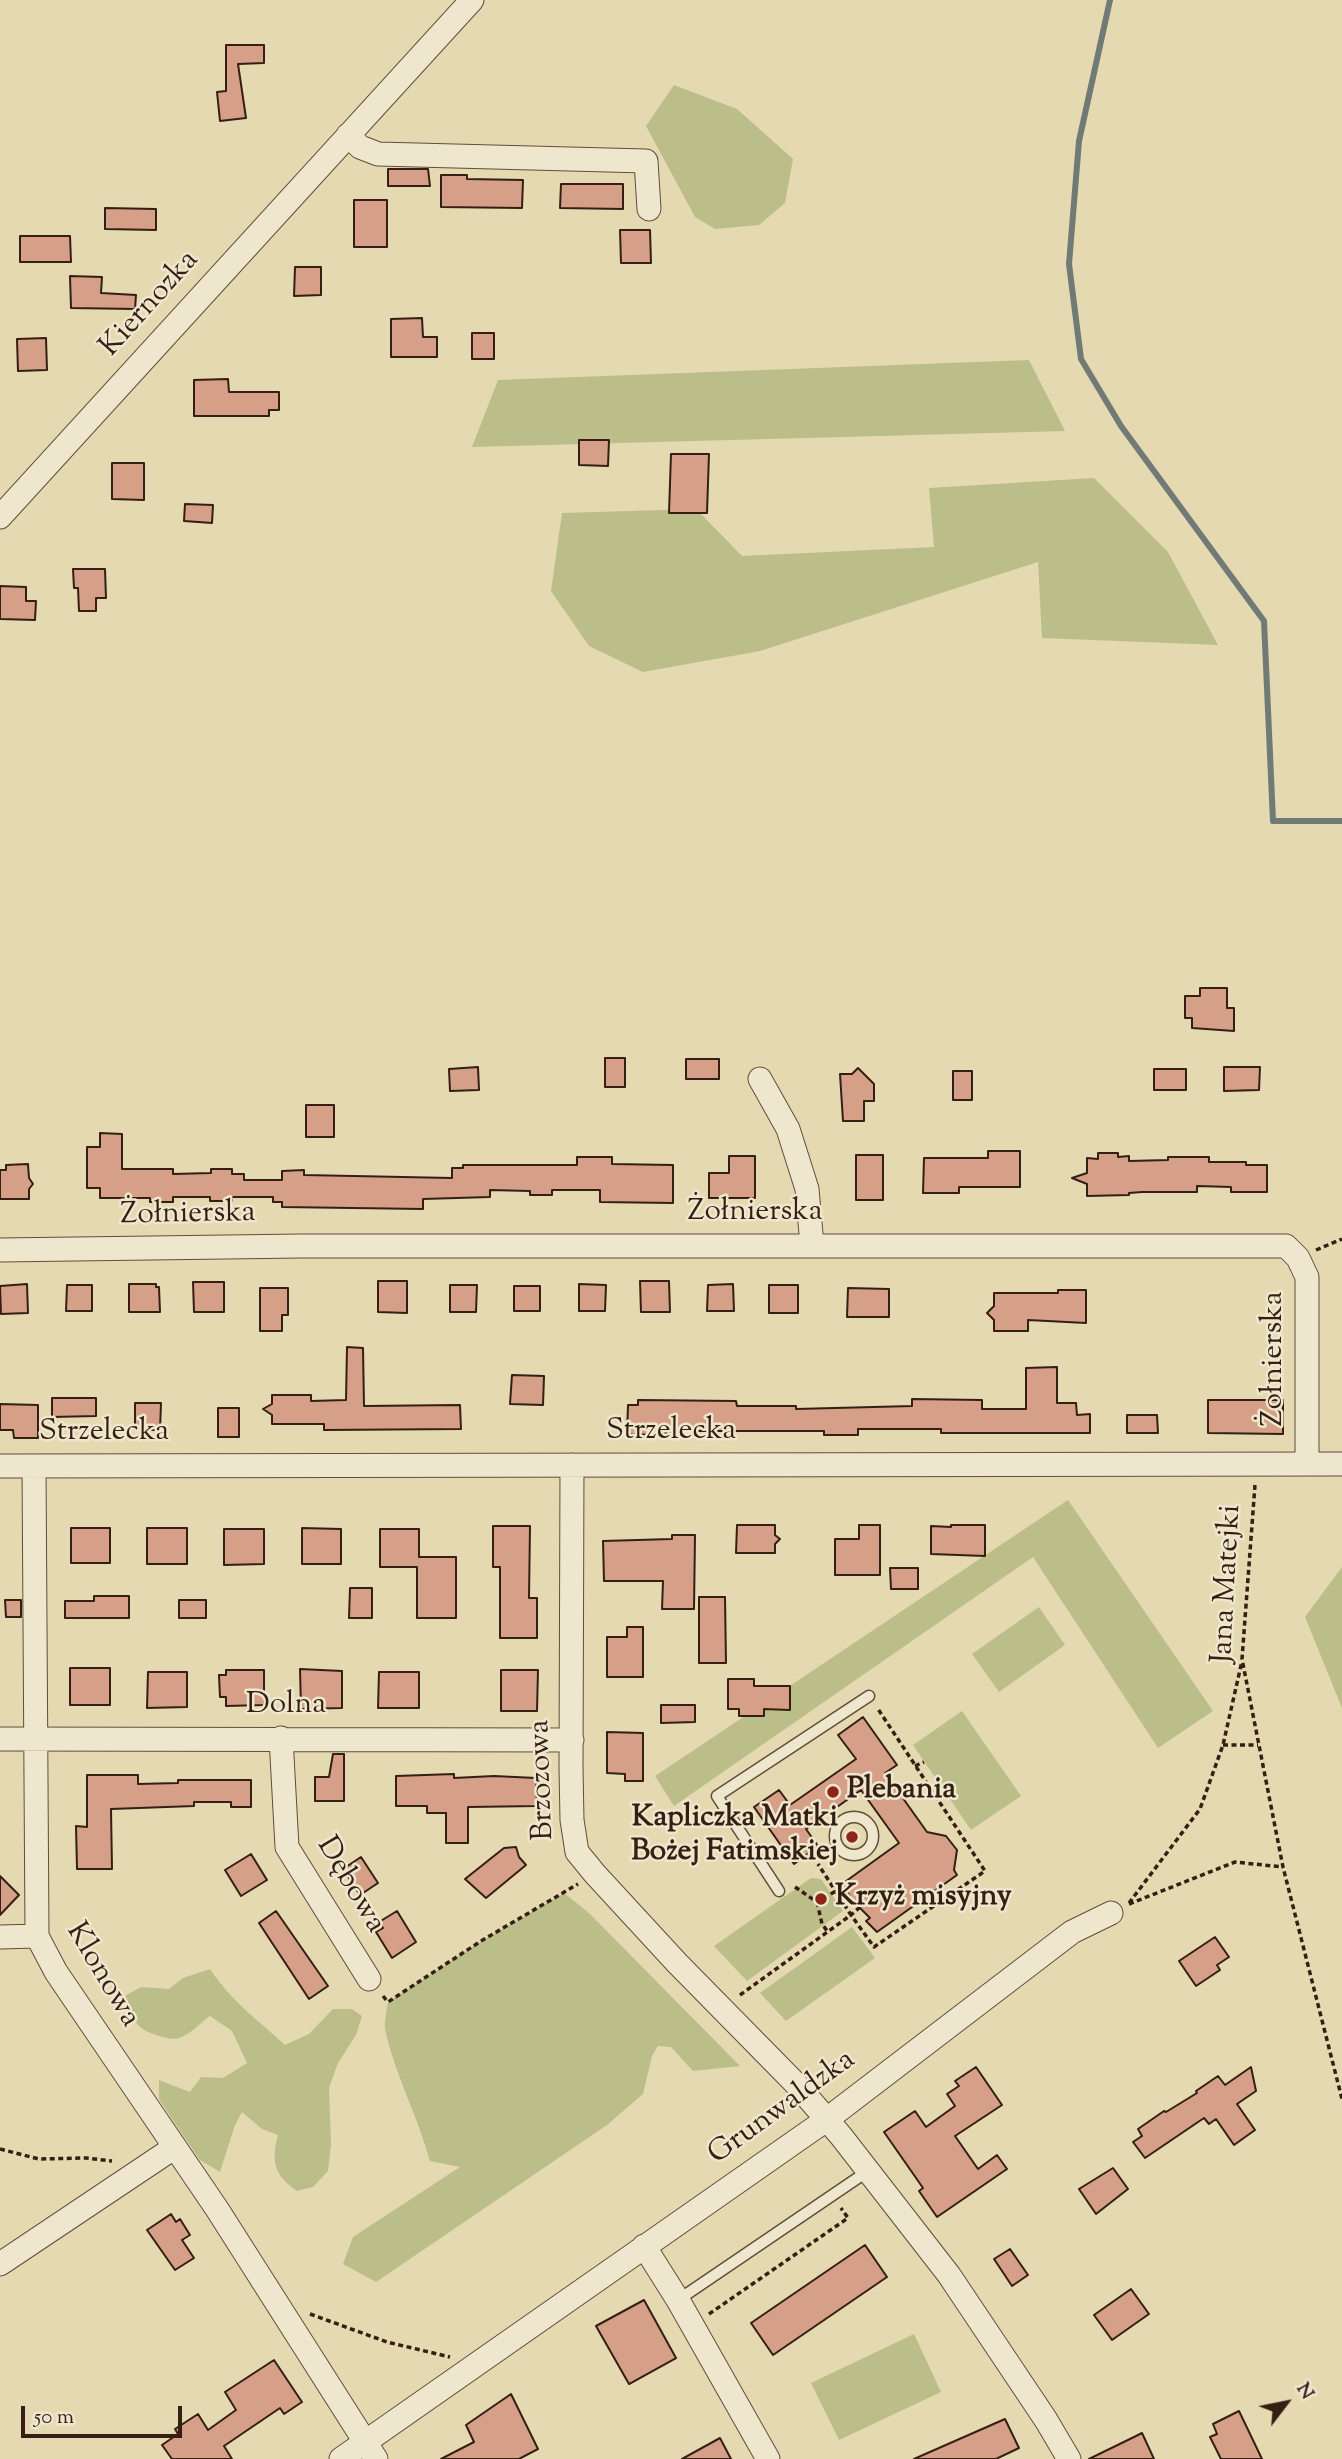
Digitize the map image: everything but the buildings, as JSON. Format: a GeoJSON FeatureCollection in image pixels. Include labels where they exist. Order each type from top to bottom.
{"type":"FeatureCollection","features":[{"type":"Feature","properties":{"kind":"street","name":"Kiernozka"},"geometry":{"type":"LineString","coordinates":[[0,517],[472,0]]}},
{"type":"Feature","properties":{"kind":"street"},"geometry":{"type":"LineString","coordinates":[[348,135],[360,148],[378,154],[646,160],[649,209]]}},
{"type":"Feature","properties":{"kind":"street"},"geometry":{"type":"LineString","coordinates":[[760,1079],[788,1129],[807,1189],[812,1245]]}},
{"type":"Feature","properties":{"kind":"street","name":"Żołnierska"},"geometry":{"type":"LineString","coordinates":[[0,1250],[302,1246],[1286,1246],[1298,1258],[1307,1278],[1307,1464]]}},
{"type":"Feature","properties":{"kind":"street","name":"Strzelecka"},"geometry":{"type":"LineString","coordinates":[[0,1466],[1342,1464]]}},
{"type":"Feature","properties":{"kind":"street","name":"Brzozowa"},"geometry":{"type":"LineString","coordinates":[[572,1465],[572,1821],[577,1852],[797,2085],[868,2171],[949,2275],[1069,2459]]}},
{"type":"Feature","properties":{"kind":"street","name":"Klonowa"},"geometry":{"type":"LineString","coordinates":[[34,1466],[37,1936],[56,1972],[283,2311],[371,2451]]}},
{"type":"Feature","properties":{"kind":"street","name":"Dębowa"},"geometry":{"type":"LineString","coordinates":[[281,1738],[287,1847],[369,1979]]}},
{"type":"Feature","properties":{"kind":"street","name":"Dolna"},"geometry":{"type":"LineString","coordinates":[[0,1739],[572,1740]]}},
{"type":"Feature","properties":{"kind":"street","name":"Grunwaldzka"},"geometry":{"type":"LineString","coordinates":[[341,2459],[371,2451],[469,2369],[826,2120],[1072,1932],[1120,1908]]}},
{"type":"Feature","properties":{"kind":"street"},"geometry":{"type":"LineString","coordinates":[[0,1937],[37,1936]]}},
{"type":"Feature","properties":{"kind":"street"},"geometry":{"type":"LineString","coordinates":[[0,2264],[175,2147]]}},
{"type":"Feature","properties":{"kind":"street"},"geometry":{"type":"LineString","coordinates":[[645,2246],[768,2459]]}},
{"type":"Feature","properties":{"kind":"lane"},"geometry":{"type":"LineString","coordinates":[[779,1891],[717,1797],[869,1696]]}},
{"type":"Feature","properties":{"kind":"lane"},"geometry":{"type":"LineString","coordinates":[[678,2300],[868,2171]]}},
{"type":"Feature","properties":{"kind":"path","name":"Jana Matejki"},"geometry":{"type":"LineString","coordinates":[[1256,1465],[1242,1659],[1283,1867],[1342,2099]]}},
{"type":"Feature","properties":{"kind":"path"},"geometry":{"type":"LineString","coordinates":[[1120,1908],[1199,1809],[1223,1745],[1242,1659]]}},
{"type":"Feature","properties":{"kind":"path"},"geometry":{"type":"LineString","coordinates":[[818,1864],[874,1947],[985,1871],[869,1696]]}},
{"type":"Feature","properties":{"kind":"path"},"geometry":{"type":"LineString","coordinates":[[1223,1745],[1258,1745]]}},
{"type":"Feature","properties":{"kind":"path"},"geometry":{"type":"LineString","coordinates":[[915,1766],[925,1762]]}},
{"type":"Feature","properties":{"kind":"path"},"geometry":{"type":"LineString","coordinates":[[1120,1908],[1235,1862],[1283,1867]]}},
{"type":"Feature","properties":{"kind":"path"},"geometry":{"type":"LineString","coordinates":[[369,1979],[388,2002],[481,1941],[595,1874]]}},
{"type":"Feature","properties":{"kind":"path"},"geometry":{"type":"LineString","coordinates":[[791,1883],[817,1902],[822,1924],[828,1932]]}},
{"type":"Feature","properties":{"kind":"path"},"geometry":{"type":"LineString","coordinates":[[817,1902],[836,1891]]}},
{"type":"Feature","properties":{"kind":"path"},"geometry":{"type":"LineString","coordinates":[[722,2008],[860,1908]]}},
{"type":"Feature","properties":{"kind":"path"},"geometry":{"type":"LineString","coordinates":[[0,2149],[39,2159],[86,2158],[123,2162],[129,2164],[136,2173]]}},
{"type":"Feature","properties":{"kind":"path"},"geometry":{"type":"LineString","coordinates":[[706,2319],[711,2311],[848,2218],[833,2194]]}},
{"type":"Feature","properties":{"kind":"path"},"geometry":{"type":"LineString","coordinates":[[283,2311],[292,2306],[387,2342],[462,2359],[469,2369]]}},
{"type":"Feature","properties":{"kind":"green space"},"geometry":{"type":"Polygon","coordinates":[[[674,85],[737,109],[793,159],[785,203],[759,225],[715,229],[695,217],[646,126],[674,85]]]}},
{"type":"Feature","properties":{"kind":"green space"},"geometry":{"type":"Polygon","coordinates":[[[1029,360],[1065,431],[472,447],[498,380],[1029,360]]]}},
{"type":"Feature","properties":{"kind":"green space"},"geometry":{"type":"Polygon","coordinates":[[[1094,478],[1168,552],[1218,645],[1042,638],[1038,562],[760,651],[643,672],[589,646],[551,591],[562,513],[696,509],[742,556],[934,547],[929,488],[1094,478]]]}},
{"type":"Feature","properties":{"kind":"green space"},"geometry":{"type":"Polygon","coordinates":[[[1068,1500],[1213,1711],[1158,1748],[1033,1557],[674,1806],[655,1776],[1068,1500]]]}},
{"type":"Feature","properties":{"kind":"green space"},"geometry":{"type":"Polygon","coordinates":[[[1342,1567],[1342,1708],[1305,1617],[1342,1567]]]}},
{"type":"Feature","properties":{"kind":"green space"},"geometry":{"type":"Polygon","coordinates":[[[1039,1607],[1065,1645],[999,1692],[972,1654],[1039,1607]]]}},
{"type":"Feature","properties":{"kind":"green space"},"geometry":{"type":"Polygon","coordinates":[[[962,1711],[1021,1796],[971,1830],[913,1745],[962,1711]]]}},
{"type":"Feature","properties":{"kind":"green space"},"geometry":{"type":"Polygon","coordinates":[[[811,1878],[821,1879],[843,1911],[747,1981],[714,1946],[811,1878]]]}},
{"type":"Feature","properties":{"kind":"green space"},"geometry":{"type":"Polygon","coordinates":[[[564,1893],[589,1913],[740,2066],[693,2071],[671,2047],[658,2046],[652,2056],[643,2094],[607,2125],[376,2282],[343,2264],[353,2237],[460,2167],[430,2161],[389,2045],[385,2026],[388,2002],[481,1941],[564,1893]]]}},
{"type":"Feature","properties":{"kind":"green space"},"geometry":{"type":"Polygon","coordinates":[[[852,1927],[875,1958],[786,2021],[760,1993],[852,1927]]]}},
{"type":"Feature","properties":{"kind":"green space"},"geometry":{"type":"Polygon","coordinates":[[[210,1969],[236,2001],[285,2045],[309,2034],[333,2009],[352,2009],[362,2016],[356,2035],[338,2063],[329,2088],[331,2144],[328,2171],[313,2187],[297,2191],[283,2179],[275,2160],[278,2135],[262,2129],[242,2112],[220,2172],[200,2160],[159,2099],[159,2080],[190,2092],[201,2077],[223,2078],[247,2063],[232,2031],[210,2016],[183,2036],[175,2039],[163,2037],[141,2028],[136,2023],[125,1996],[141,1987],[169,1989],[183,1978],[210,1969]]]}},
{"type":"Feature","properties":{"kind":"green space"},"geometry":{"type":"Polygon","coordinates":[[[914,2334],[941,2392],[839,2440],[811,2383],[914,2334]]]}},
{"type":"Feature","properties":{"kind":"waterway"},"geometry":{"type":"LineString","coordinates":[[1110,0],[1079,141],[1069,264],[1081,359],[1121,426],[1264,621],[1273,821],[1342,821]]}},
{"type":"Feature","properties":{"kind":"place","name":"Plebania"},"geometry":{"type":"Point","coordinates":[833,1792]}},
{"type":"Feature","properties":{"kind":"place","name":"Kapliczka Matki Bożej Fatimskiej"},"geometry":{"type":"Point","coordinates":[852,1837]}},
{"type":"Feature","properties":{"kind":"place","name":"Krzyż misyjny"},"geometry":{"type":"Point","coordinates":[821,1899]}}]}
